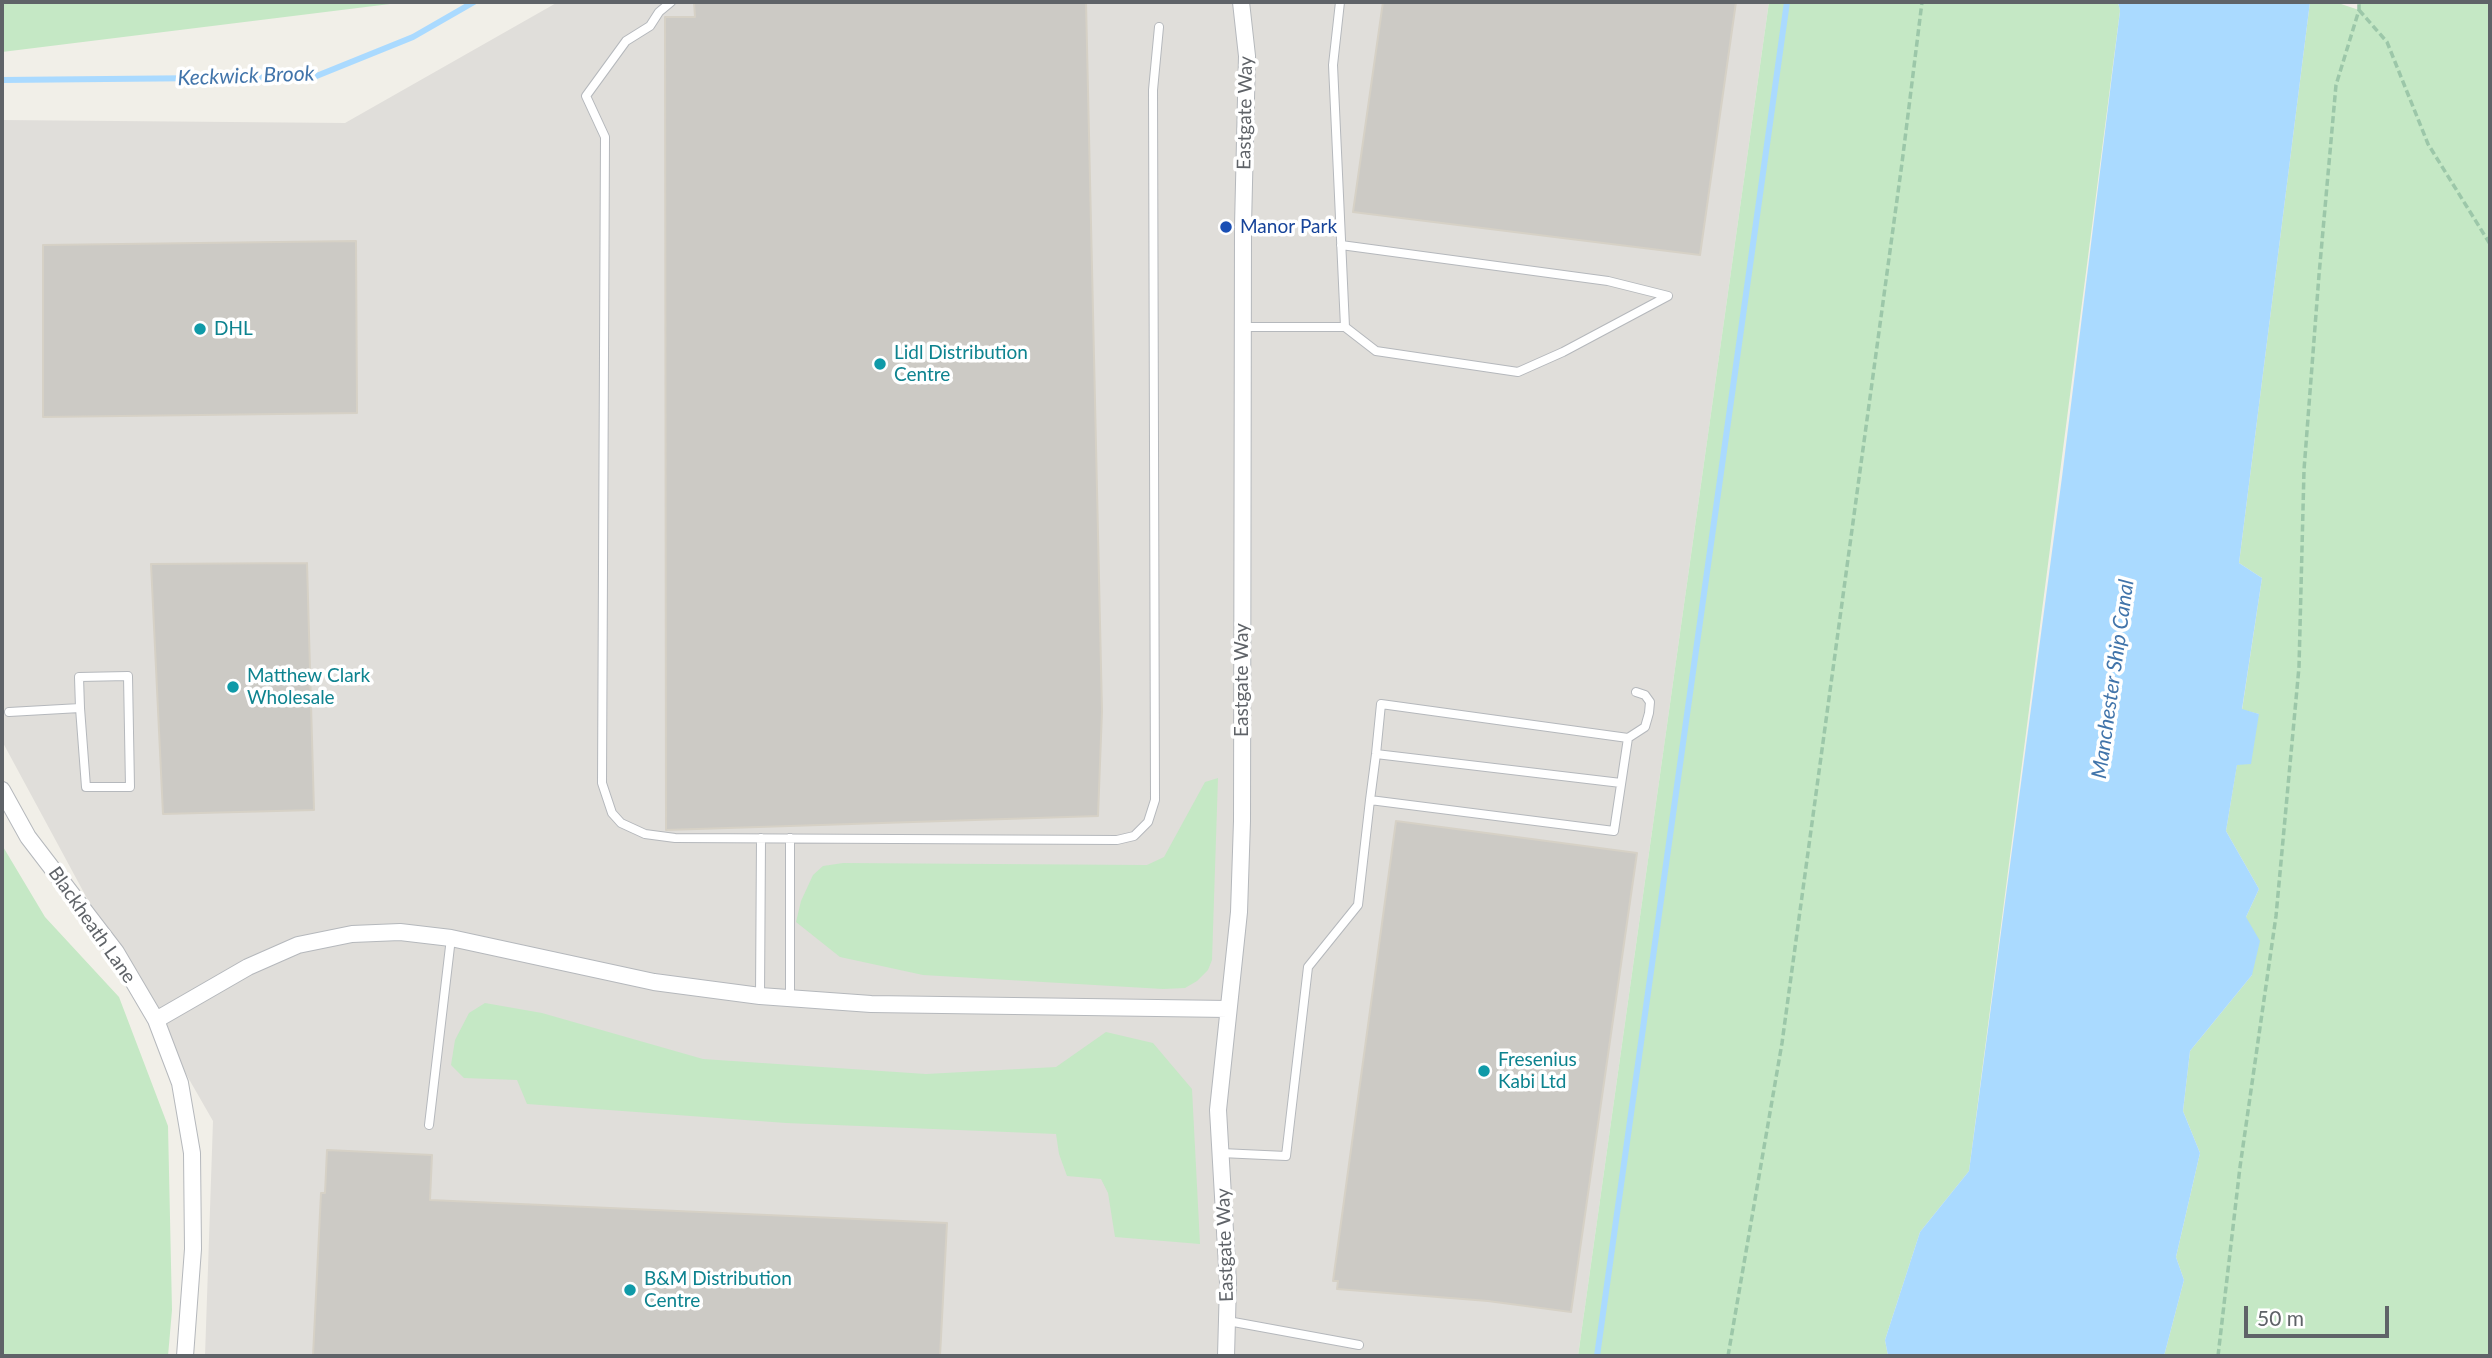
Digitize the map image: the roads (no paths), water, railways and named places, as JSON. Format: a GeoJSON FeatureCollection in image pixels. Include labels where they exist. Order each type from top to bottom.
{"type":"FeatureCollection","features":[{"type":"Feature","properties":{"kind":"street","name":"Eastgate Way"},"geometry":{"type":"LineString","coordinates":[[1226,1356],[1228,1283],[1218,1110],[1239,912],[1242,821],[1243,226],[1247,56],[1241,2]]}},
{"type":"Feature","properties":{"kind":"street","name":"Blackheath Lane"},"geometry":{"type":"LineString","coordinates":[[2,790],[28,837],[116,952],[156,1020],[180,1083],[192,1153],[194,1250],[185,1356]]}},
{"type":"Feature","properties":{"kind":"street"},"geometry":{"type":"LineString","coordinates":[[156,1020],[248,967],[298,945],[352,934],[400,932],[451,938],[653,982],[760,996],[871,1004],[1228,1009]]}},
{"type":"Feature","properties":{"kind":"lane"},"geometry":{"type":"LineString","coordinates":[[671,2],[659,12],[650,26],[626,41],[586,96],[605,136],[603,783],[612,813],[621,823],[645,835],[676,838],[1117,840],[1134,836],[1148,822],[1153,812],[1155,758],[1153,90],[1159,27]]}},
{"type":"Feature","properties":{"kind":"lane"},"geometry":{"type":"LineString","coordinates":[[1340,2],[1333,65],[1345,327]]}},
{"type":"Feature","properties":{"kind":"lane"},"geometry":{"type":"LineString","coordinates":[[1244,327],[1345,327],[1376,351],[1518,372],[1563,352],[1668,296],[1608,281],[1341,245]]}},
{"type":"Feature","properties":{"kind":"lane"},"geometry":{"type":"LineString","coordinates":[[128,676],[130,787],[86,787],[80,708],[79,677],[128,676]]}},
{"type":"Feature","properties":{"kind":"lane"},"geometry":{"type":"LineString","coordinates":[[1221,1153],[1286,1156],[1308,967],[1358,905],[1381,704],[1628,738],[1645,727],[1649,713],[1650,702],[1645,695],[1636,692]]}},
{"type":"Feature","properties":{"kind":"lane"},"geometry":{"type":"LineString","coordinates":[[9,712],[80,708]]}},
{"type":"Feature","properties":{"kind":"lane"},"geometry":{"type":"LineString","coordinates":[[1370,800],[1614,831],[1628,738]]}},
{"type":"Feature","properties":{"kind":"lane"},"geometry":{"type":"LineString","coordinates":[[1376,754],[1621,783]]}},
{"type":"Feature","properties":{"kind":"lane"},"geometry":{"type":"LineString","coordinates":[[760,996],[761,838]]}},
{"type":"Feature","properties":{"kind":"lane"},"geometry":{"type":"LineString","coordinates":[[790,838],[790,998]]}},
{"type":"Feature","properties":{"kind":"lane"},"geometry":{"type":"LineString","coordinates":[[429,1125],[451,938]]}},
{"type":"Feature","properties":{"kind":"lane"},"geometry":{"type":"LineString","coordinates":[[1228,1321],[1359,1345]]}},
{"type":"Feature","properties":{"kind":"water","name":"Manchester Ship Canal"},"geometry":{"type":"Polygon","coordinates":[[[2118,2],[2310,2],[2239,563],[2262,578],[2242,709],[2259,714],[2251,764],[2237,765],[2226,831],[2259,889],[2246,917],[2260,941],[2252,975],[2190,1051],[2183,1111],[2200,1153],[2176,1257],[2184,1280],[2164,1356],[1888,1356],[1885,1340],[1920,1232],[1969,1171],[2062,477],[2120,11],[2118,2]]]}},
{"type":"Feature","properties":{"kind":"waterway","name":"Keckwick Brook"},"geometry":{"type":"LineString","coordinates":[[2,80],[314,77],[413,37],[474,2]]}},
{"type":"Feature","properties":{"kind":"waterway"},"geometry":{"type":"LineString","coordinates":[[1597,1356],[1787,2]]}},
{"type":"Feature","properties":{"kind":"place","name":"Manor Park"},"geometry":{"type":"Point","coordinates":[1226,227]}},
{"type":"Feature","properties":{"kind":"place","name":"DHL"},"geometry":{"type":"Point","coordinates":[200,329]}},
{"type":"Feature","properties":{"kind":"place","name":"Lidl Distribution Centre"},"geometry":{"type":"Point","coordinates":[880,364]}},
{"type":"Feature","properties":{"kind":"place","name":"Matthew Clark Wholesale"},"geometry":{"type":"Point","coordinates":[233,687]}},
{"type":"Feature","properties":{"kind":"place","name":"Fresenius Kabi Ltd"},"geometry":{"type":"Point","coordinates":[1484,1071]}},
{"type":"Feature","properties":{"kind":"place","name":"B&M Distribution Centre"},"geometry":{"type":"Point","coordinates":[630,1290]}}]}
